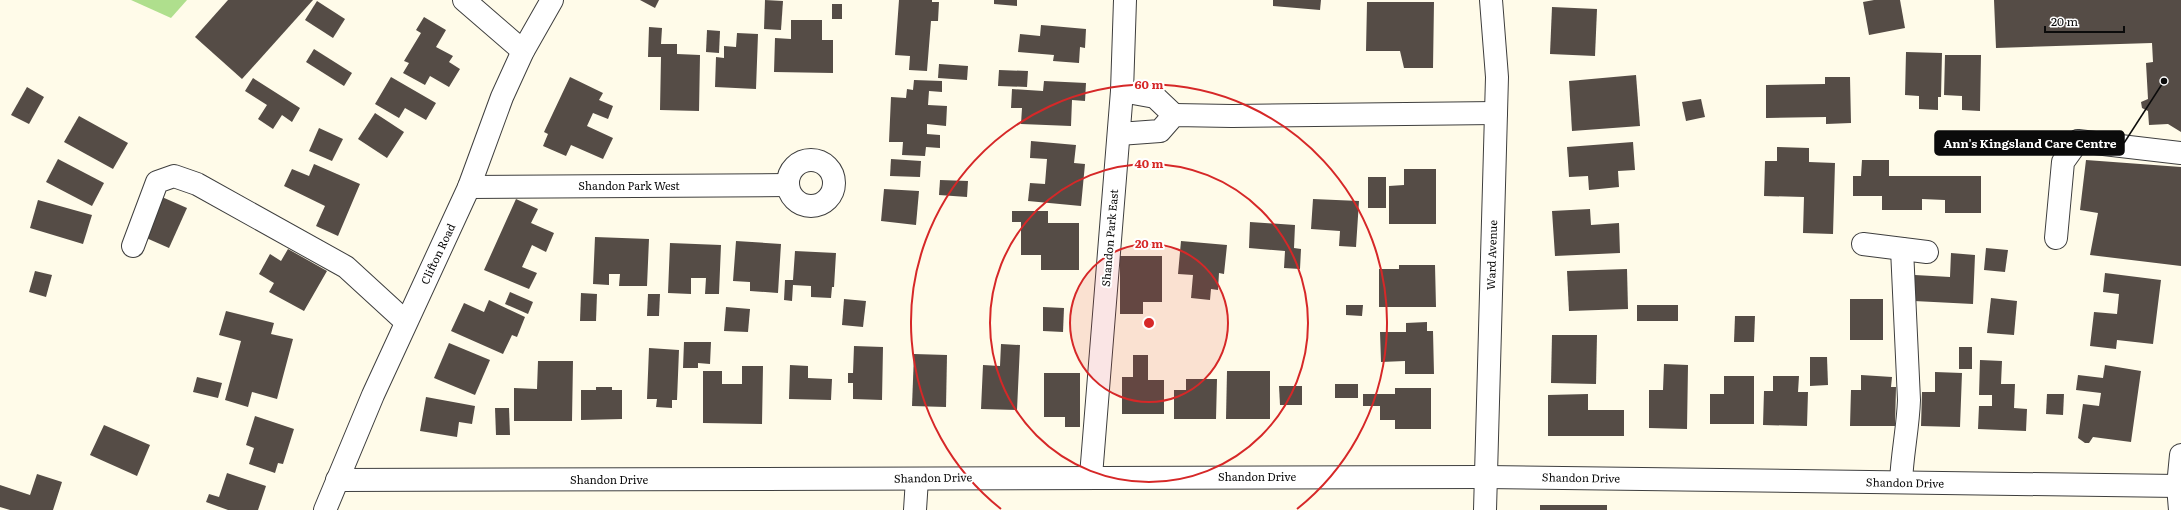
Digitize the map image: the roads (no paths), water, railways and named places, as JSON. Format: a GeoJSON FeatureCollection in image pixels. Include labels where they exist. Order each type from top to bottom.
{"type":"FeatureCollection","features":[{"type":"Feature","properties":{"kind":"street"},"geometry":{"type":"LineString","coordinates":[[464,0],[523,52]]}},
{"type":"Feature","properties":{"kind":"street","name":"Clifton Road"},"geometry":{"type":"LineString","coordinates":[[325,510],[406,322],[469,187],[502,97],[523,52],[552,0]]}},
{"type":"Feature","properties":{"kind":"street","name":"Shandon Park East"},"geometry":{"type":"LineString","coordinates":[[1091,476],[1119,134],[1125,0]]}},
{"type":"Feature","properties":{"kind":"street","name":"Ward Avenue"},"geometry":{"type":"LineString","coordinates":[[1485,510],[1497,77],[1491,0]]}},
{"type":"Feature","properties":{"kind":"street"},"geometry":{"type":"LineString","coordinates":[[1122,91],[1155,97],[1174,115],[1232,116],[1496,113]]}},
{"type":"Feature","properties":{"kind":"street"},"geometry":{"type":"LineString","coordinates":[[1119,134],[1160,130],[1174,115]]}},
{"type":"Feature","properties":{"kind":"street"},"geometry":{"type":"LineString","coordinates":[[2056,238],[2063,162],[2078,141],[2181,153]]}},
{"type":"Feature","properties":{"kind":"street"},"geometry":{"type":"LineString","coordinates":[[133,246],[157,182],[174,176],[197,184],[346,267],[406,322]]}},
{"type":"Feature","properties":{"kind":"street","name":"Shandon Park West"},"geometry":{"type":"LineString","coordinates":[[469,187],[788,185]]}},
{"type":"Feature","properties":{"kind":"street"},"geometry":{"type":"LineString","coordinates":[[1863,244],[1928,252]]}},
{"type":"Feature","properties":{"kind":"street"},"geometry":{"type":"LineString","coordinates":[[1901,482],[1902,460],[1908,424],[1909,400],[1902,249]]}},
{"type":"Feature","properties":{"kind":"street"},"geometry":{"type":"LineString","coordinates":[[2180,510],[2178,486],[2181,455]]}},
{"type":"Feature","properties":{"kind":"street","name":"Shandon Drive"},"geometry":{"type":"LineString","coordinates":[[337,480],[917,479],[1091,476],[1485,477],[2178,486]]}},
{"type":"Feature","properties":{"kind":"street"},"geometry":{"type":"LineString","coordinates":[[915,510],[917,479]]}},
{"type":"Feature","properties":{"kind":"place","name":"Ann's Kingsland Care Centre"},"geometry":{"type":"Point","coordinates":[2164,81]}}]}
